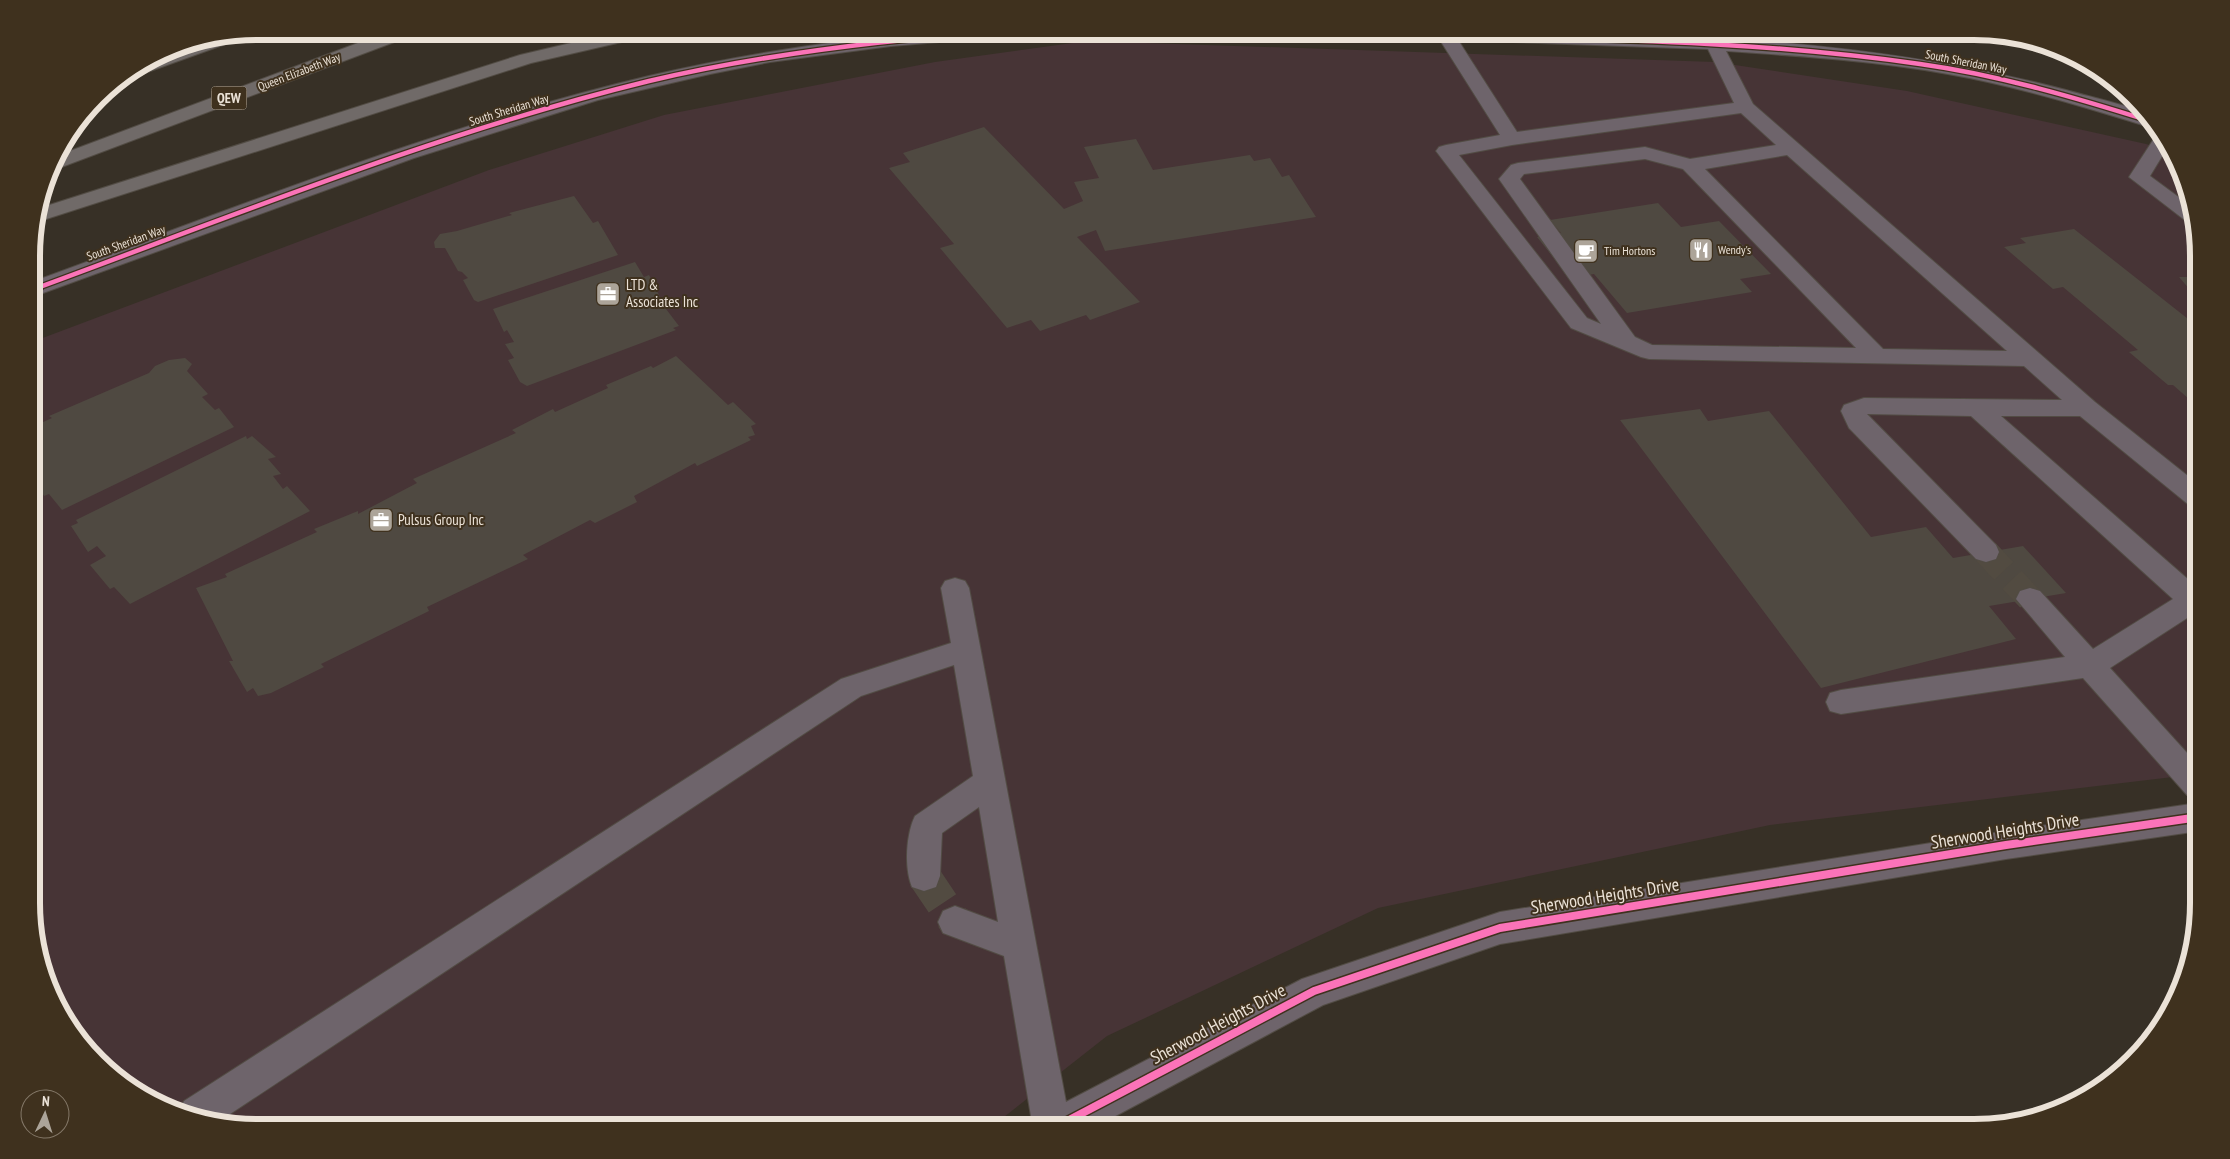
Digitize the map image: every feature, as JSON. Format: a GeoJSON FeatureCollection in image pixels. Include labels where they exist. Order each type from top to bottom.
{"type":"FeatureCollection","features":[{"type":"Feature","properties":{"kind":"highway","name":"Queen Elizabeth Way"},"geometry":{"type":"LineString","coordinates":[[61,161],[383,40]]}},
{"type":"Feature","properties":{"kind":"highway"},"geometry":{"type":"LineString","coordinates":[[44,214],[526,59],[607,40]]}},
{"type":"Feature","properties":{"kind":"highway"},"geometry":{"type":"LineString","coordinates":[[166,59],[200,47]]}},
{"type":"Feature","properties":{"kind":"street","name":"South Sheridan Way"},"geometry":{"type":"LineString","coordinates":[[40,287],[385,161],[535,112],[635,86],[737,64],[837,48],[908,40]]}},
{"type":"Feature","properties":{"kind":"street"},"geometry":{"type":"LineString","coordinates":[[1449,40],[1512,139]]}},
{"type":"Feature","properties":{"kind":"street","name":"South Sheridan Way"},"geometry":{"type":"LineString","coordinates":[[1580,40],[1714,44],[1841,54],[1930,66],[2050,92],[2140,118]]}},
{"type":"Feature","properties":{"kind":"street"},"geometry":{"type":"LineString","coordinates":[[1714,44],[1745,107],[2086,408],[2190,492]]}},
{"type":"Feature","properties":{"kind":"street"},"geometry":{"type":"LineString","coordinates":[[1745,107],[1512,139],[1446,151],[1578,323],[1649,352],[2032,359]]}},
{"type":"Feature","properties":{"kind":"street"},"geometry":{"type":"LineString","coordinates":[[2159,145],[2139,177],[2185,211]]}},
{"type":"Feature","properties":{"kind":"street"},"geometry":{"type":"LineString","coordinates":[[1626,342],[1509,178],[1518,168],[1645,153],[1690,165],[1792,148]]}},
{"type":"Feature","properties":{"kind":"street"},"geometry":{"type":"LineString","coordinates":[[1690,165],[1876,355]]}},
{"type":"Feature","properties":{"kind":"street"},"geometry":{"type":"LineString","coordinates":[[1986,552],[1858,422],[1853,411],[1864,406],[2086,408]]}},
{"type":"Feature","properties":{"kind":"street"},"geometry":{"type":"LineString","coordinates":[[1977,408],[2190,594]]}},
{"type":"Feature","properties":{"kind":"street"},"geometry":{"type":"LineString","coordinates":[[955,588],[1051,1119]]}},
{"type":"Feature","properties":{"kind":"street"},"geometry":{"type":"LineString","coordinates":[[2030,599],[2190,777]]}},
{"type":"Feature","properties":{"kind":"street"},"geometry":{"type":"LineString","coordinates":[[1841,702],[2091,665],[2190,603]]}},
{"type":"Feature","properties":{"kind":"street"},"geometry":{"type":"LineString","coordinates":[[200,1112],[851,687],[966,650]]}},
{"type":"Feature","properties":{"kind":"street"},"geometry":{"type":"LineString","coordinates":[[924,876],[926,826],[990,782]]}},
{"type":"Feature","properties":{"kind":"street","name":"Sherwood Heights Drive"},"geometry":{"type":"LineString","coordinates":[[1070,1119],[1314,991],[1500,928],[2006,845],[2190,818]]}},
{"type":"Feature","properties":{"kind":"street"},"geometry":{"type":"LineString","coordinates":[[955,922],[1019,946]]}},
{"type":"Feature","properties":{"kind":"shaded area"},"geometry":{"type":"Polygon","coordinates":[[[1087,41],[1715,62],[1907,91],[2162,149],[2179,186],[2190,242],[2190,775],[1770,825],[1378,908],[1107,1036],[1001,1119],[242,1119],[186,1108],[160,1097],[124,1074],[103,1056],[85,1035],[62,999],[47,959],[40,917],[40,339],[489,170],[664,115],[935,62],[1087,41]]]}},
{"type":"Feature","properties":{"kind":"building"},"geometry":{"type":"Polygon","coordinates":[[[984,127],[1064,209],[1083,201],[1074,182],[1099,178],[1084,147],[1136,139],[1153,170],[1250,155],[1254,161],[1270,158],[1282,177],[1289,175],[1316,217],[1105,251],[1096,230],[1077,237],[1140,302],[1090,320],[1086,315],[1040,331],[1031,320],[1007,328],[940,248],[954,244],[889,168],[910,162],[903,153],[984,127]]]}},
{"type":"Feature","properties":{"kind":"building"},"geometry":{"type":"Polygon","coordinates":[[[574,196],[593,223],[598,221],[618,255],[478,302],[474,300],[463,280],[468,278],[458,271],[445,248],[435,248],[434,242],[440,234],[457,231],[512,215],[509,213],[574,196]]]}},
{"type":"Feature","properties":{"kind":"building"},"geometry":{"type":"Polygon","coordinates":[[[1658,203],[1681,227],[1719,221],[1771,274],[1740,279],[1752,292],[1627,313],[1594,274],[1570,278],[1537,237],[1561,233],[1550,220],[1658,203]]]}},
{"type":"Feature","properties":{"kind":"building"},"geometry":{"type":"Polygon","coordinates":[[[2074,229],[2190,320],[2190,400],[2173,385],[2168,385],[2129,352],[2138,350],[2063,287],[2053,289],[2004,247],[2026,243],[2020,238],[2074,229]]]}},
{"type":"Feature","properties":{"kind":"building"},"geometry":{"type":"Polygon","coordinates":[[[635,262],[644,277],[649,275],[660,297],[652,298],[658,307],[663,305],[679,326],[673,328],[676,330],[527,386],[520,382],[508,360],[514,358],[505,344],[514,342],[507,330],[504,332],[493,309],[635,262]]]}},
{"type":"Feature","properties":{"kind":"building"},"geometry":{"type":"Polygon","coordinates":[[[2179,277],[2190,277],[2190,290],[2179,277]]]}},
{"type":"Feature","properties":{"kind":"building"},"geometry":{"type":"Polygon","coordinates":[[[676,356],[728,405],[733,402],[756,424],[751,426],[755,435],[748,437],[751,440],[697,466],[695,463],[634,496],[637,502],[595,523],[590,520],[523,555],[528,559],[427,607],[429,611],[321,664],[324,667],[271,693],[258,696],[253,688],[247,692],[229,661],[233,661],[196,588],[227,577],[225,574],[317,532],[314,529],[358,511],[358,514],[417,483],[413,479],[516,433],[512,430],[553,409],[555,412],[608,388],[606,385],[651,366],[653,368],[676,356]]]}},
{"type":"Feature","properties":{"kind":"building"},"geometry":{"type":"Polygon","coordinates":[[[185,358],[192,364],[187,371],[208,394],[202,397],[215,410],[219,408],[234,427],[62,510],[49,494],[44,496],[40,489],[40,423],[52,418],[49,416],[149,373],[155,366],[169,360],[185,358]]]}},
{"type":"Feature","properties":{"kind":"building"},"geometry":{"type":"Polygon","coordinates":[[[1700,409],[1708,421],[1769,411],[1871,537],[1926,527],[1953,558],[2023,546],[2066,593],[1989,606],[2016,639],[1821,688],[1620,420],[1700,409]]]}},
{"type":"Feature","properties":{"kind":"building"},"geometry":{"type":"Polygon","coordinates":[[[246,436],[247,439],[252,436],[276,457],[268,459],[281,474],[273,476],[283,489],[287,486],[310,511],[130,604],[114,587],[110,589],[90,565],[106,556],[97,546],[88,552],[71,526],[78,523],[76,520],[246,436]]]}},
{"type":"Feature","properties":{"kind":"tunnel"},"geometry":{"type":"LineString","coordinates":[[1986,552],[2030,599]]}},
{"type":"Feature","properties":{"kind":"tunnel"},"geometry":{"type":"LineString","coordinates":[[924,876],[955,922]]}},
{"type":"Feature","properties":{"kind":"cycle path"},"geometry":{"type":"LineString","coordinates":[[40,287],[344,175],[470,133],[592,96],[710,68],[770,57],[891,40]]}},
{"type":"Feature","properties":{"kind":"cycle path"},"geometry":{"type":"LineString","coordinates":[[1604,40],[1778,49],[1920,64],[2008,81],[2096,104],[2139,118]]}},
{"type":"Feature","properties":{"kind":"cycle path"},"geometry":{"type":"LineString","coordinates":[[1071,1119],[1314,991],[1500,928],[2006,845],[2190,818]]}},
{"type":"Feature","properties":{"kind":"place","name":"Wendy's"},"geometry":{"type":"Point","coordinates":[1701,250]}},
{"type":"Feature","properties":{"kind":"place","name":"Tim Hortons"},"geometry":{"type":"Point","coordinates":[1586,251]}},
{"type":"Feature","properties":{"kind":"place","name":"LTD & Associates Inc"},"geometry":{"type":"Point","coordinates":[608,294]}},
{"type":"Feature","properties":{"kind":"place","name":"Pulsus Group Inc"},"geometry":{"type":"Point","coordinates":[381,520]}}]}
